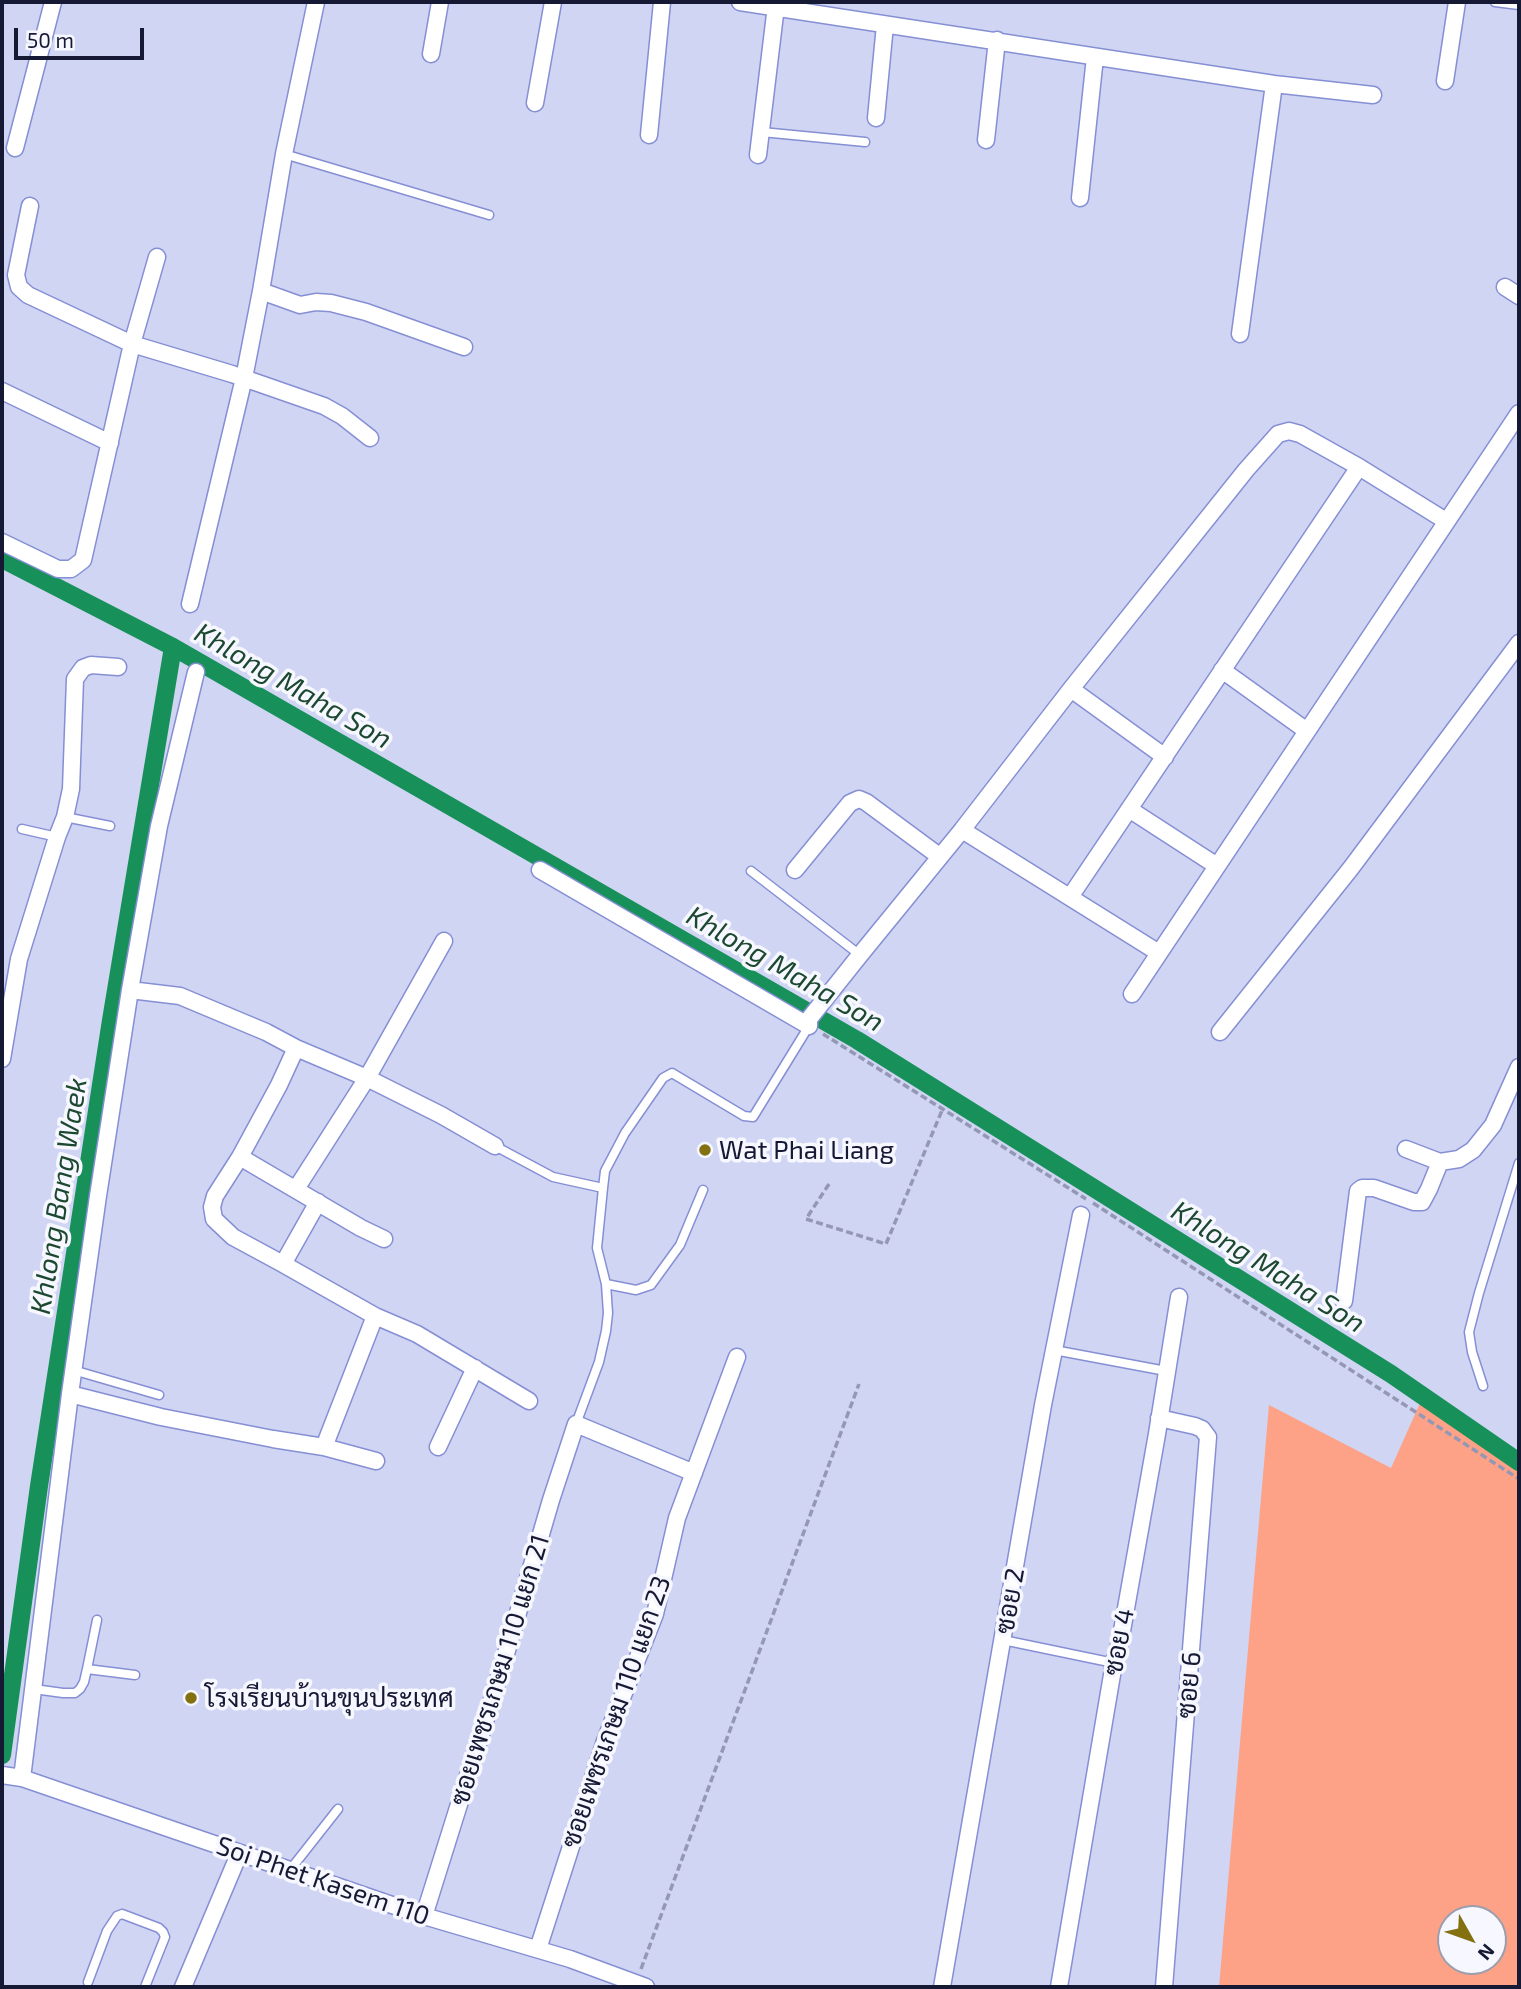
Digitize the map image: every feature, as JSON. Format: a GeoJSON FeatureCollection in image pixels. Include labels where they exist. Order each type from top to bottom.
{"type":"FeatureCollection","features":[{"type":"Feature","properties":{"kind":"street"},"geometry":{"type":"LineString","coordinates":[[15,148],[52,2]]}},
{"type":"Feature","properties":{"kind":"street"},"geometry":{"type":"LineString","coordinates":[[190,604],[238,376],[261,291],[284,154],[316,2]]}},
{"type":"Feature","properties":{"kind":"street"},"geometry":{"type":"LineString","coordinates":[[431,54],[440,2]]}},
{"type":"Feature","properties":{"kind":"street"},"geometry":{"type":"LineString","coordinates":[[535,103],[553,2]]}},
{"type":"Feature","properties":{"kind":"street"},"geometry":{"type":"LineString","coordinates":[[649,135],[662,2]]}},
{"type":"Feature","properties":{"kind":"street"},"geometry":{"type":"LineString","coordinates":[[740,2],[1274,84],[1373,95]]}},
{"type":"Feature","properties":{"kind":"street"},"geometry":{"type":"LineString","coordinates":[[1445,81],[1457,2]]}},
{"type":"Feature","properties":{"kind":"street"},"geometry":{"type":"LineString","coordinates":[[758,155],[776,6]]}},
{"type":"Feature","properties":{"kind":"street"},"geometry":{"type":"LineString","coordinates":[[876,118],[885,25]]}},
{"type":"Feature","properties":{"kind":"street"},"geometry":{"type":"LineString","coordinates":[[986,140],[997,40]]}},
{"type":"Feature","properties":{"kind":"street"},"geometry":{"type":"LineString","coordinates":[[1080,198],[1095,57]]}},
{"type":"Feature","properties":{"kind":"street"},"geometry":{"type":"LineString","coordinates":[[1240,334],[1274,84]]}},
{"type":"Feature","properties":{"kind":"street"},"geometry":{"type":"LineString","coordinates":[[30,206],[16,275],[19,287],[28,295],[132,344],[238,376],[324,407],[342,416],[370,438]]}},
{"type":"Feature","properties":{"kind":"street"},"geometry":{"type":"LineString","coordinates":[[2,541],[58,569],[71,569],[83,560],[132,344],[158,257]]}},
{"type":"Feature","properties":{"kind":"street"},"geometry":{"type":"LineString","coordinates":[[261,291],[300,305],[331,303],[366,312],[464,347]]}},
{"type":"Feature","properties":{"kind":"street"},"geometry":{"type":"LineString","coordinates":[[2,391],[110,443]]}},
{"type":"Feature","properties":{"kind":"street"},"geometry":{"type":"LineString","coordinates":[[1132,994],[1519,413]]}},
{"type":"Feature","properties":{"kind":"street"},"geometry":{"type":"LineString","coordinates":[[540,870],[809,1023],[822,1003],[1071,690],[1278,435],[1289,431],[1300,434],[1446,521]]}},
{"type":"Feature","properties":{"kind":"street"},"geometry":{"type":"LineString","coordinates":[[1070,897],[1359,467]]}},
{"type":"Feature","properties":{"kind":"street"},"geometry":{"type":"LineString","coordinates":[[1220,1032],[1351,868],[1519,643]]}},
{"type":"Feature","properties":{"kind":"street"},"geometry":{"type":"LineString","coordinates":[[2,1059],[19,958],[65,817],[71,789],[75,679],[83,668],[90,665],[118,667]]}},
{"type":"Feature","properties":{"kind":"street"},"geometry":{"type":"LineString","coordinates":[[1222,670],[1307,731]]}},
{"type":"Feature","properties":{"kind":"street"},"geometry":{"type":"LineString","coordinates":[[12,1776],[34,1689],[73,1370],[130,989],[159,826],[196,672]]}},
{"type":"Feature","properties":{"kind":"street"},"geometry":{"type":"LineString","coordinates":[[1071,690],[1165,757]]}},
{"type":"Feature","properties":{"kind":"street"},"geometry":{"type":"LineString","coordinates":[[795,870],[850,803],[859,799],[939,856]]}},
{"type":"Feature","properties":{"kind":"street"},"geometry":{"type":"LineString","coordinates":[[1129,809],[1217,866]]}},
{"type":"Feature","properties":{"kind":"street"},"geometry":{"type":"LineString","coordinates":[[962,830],[1159,953]]}},
{"type":"Feature","properties":{"kind":"street"},"geometry":{"type":"LineString","coordinates":[[296,1189],[367,1078],[444,941]]}},
{"type":"Feature","properties":{"kind":"street"},"geometry":{"type":"LineString","coordinates":[[130,989],[180,996],[266,1031],[296,1048],[367,1078],[495,1146]]}},
{"type":"Feature","properties":{"kind":"street"},"geometry":{"type":"LineString","coordinates":[[296,1048],[240,1157],[215,1196],[212,1207],[214,1219],[233,1237],[374,1316],[417,1334],[530,1401]]}},
{"type":"Feature","properties":{"kind":"street"},"geometry":{"type":"LineString","coordinates":[[1406,1149],[1440,1162],[1460,1160],[1473,1150],[1493,1125],[1519,1067]]}},
{"type":"Feature","properties":{"kind":"street"},"geometry":{"type":"LineString","coordinates":[[240,1157],[384,1239]]}},
{"type":"Feature","properties":{"kind":"street"},"geometry":{"type":"LineString","coordinates":[[1343,1301],[1358,1191],[1362,1188],[1374,1188],[1413,1202],[1422,1202],[1440,1162]]}},
{"type":"Feature","properties":{"kind":"street"},"geometry":{"type":"LineString","coordinates":[[283,1264],[317,1202]]}},
{"type":"Feature","properties":{"kind":"street","name":"ซอย 2"},"geometry":{"type":"LineString","coordinates":[[942,1987],[1043,1405],[1081,1215]]}},
{"type":"Feature","properties":{"kind":"street","name":"ซอย 4"},"geometry":{"type":"LineString","coordinates":[[1059,1987],[1178,1297]]}},
{"type":"Feature","properties":{"kind":"street"},"geometry":{"type":"LineString","coordinates":[[324,1447],[374,1316]]}},
{"type":"Feature","properties":{"kind":"street","name":"ซอยเพชรเกษม 110 แยก 23"},"geometry":{"type":"LineString","coordinates":[[538,1949],[606,1741],[655,1614],[677,1518],[737,1357]]}},
{"type":"Feature","properties":{"kind":"street"},"geometry":{"type":"LineString","coordinates":[[438,1447],[475,1368]]}},
{"type":"Feature","properties":{"kind":"street"},"geometry":{"type":"LineString","coordinates":[[70,1394],[161,1418],[324,1447],[376,1461]]}},
{"type":"Feature","properties":{"kind":"street","name":"ซอย 6"},"geometry":{"type":"LineString","coordinates":[[1159,1418],[1195,1426],[1202,1429],[1208,1437],[1164,1987]]}},
{"type":"Feature","properties":{"kind":"street"},"geometry":{"type":"LineString","coordinates":[[576,1424],[694,1473]]}},
{"type":"Feature","properties":{"kind":"street","name":"ซอยเพชรเกษม 110 แยก 21"},"geometry":{"type":"LineString","coordinates":[[424,1916],[576,1424]]}},
{"type":"Feature","properties":{"kind":"street","name":"Soi Phet Kasem 110"},"geometry":{"type":"LineString","coordinates":[[12,1776],[424,1916],[570,1959],[641,1986]]}},
{"type":"Feature","properties":{"kind":"street"},"geometry":{"type":"LineString","coordinates":[[183,1987],[239,1854]]}},
{"type":"Feature","properties":{"kind":"lane"},"geometry":{"type":"LineString","coordinates":[[1495,2],[1519,5]]}},
{"type":"Feature","properties":{"kind":"lane"},"geometry":{"type":"LineString","coordinates":[[762,132],[865,142]]}},
{"type":"Feature","properties":{"kind":"lane"},"geometry":{"type":"LineString","coordinates":[[284,154],[489,215]]}},
{"type":"Feature","properties":{"kind":"lane"},"geometry":{"type":"LineString","coordinates":[[65,817],[110,826]]}},
{"type":"Feature","properties":{"kind":"lane"},"geometry":{"type":"LineString","coordinates":[[22,829],[57,837]]}},
{"type":"Feature","properties":{"kind":"lane"},"geometry":{"type":"LineString","coordinates":[[751,871],[860,955]]}},
{"type":"Feature","properties":{"kind":"lane"},"geometry":{"type":"LineString","coordinates":[[576,1424],[599,1362],[608,1313],[606,1284],[597,1248],[605,1171],[620,1142],[663,1078],[672,1073],[744,1116],[753,1117],[809,1023]]}},
{"type":"Feature","properties":{"kind":"lane"},"geometry":{"type":"LineString","coordinates":[[495,1146],[553,1177],[603,1188]]}},
{"type":"Feature","properties":{"kind":"lane"},"geometry":{"type":"LineString","coordinates":[[1483,1385],[1472,1352],[1469,1332],[1519,1163]]}},
{"type":"Feature","properties":{"kind":"lane"},"geometry":{"type":"LineString","coordinates":[[606,1284],[636,1290],[651,1285],[680,1245],[703,1190]]}},
{"type":"Feature","properties":{"kind":"lane"},"geometry":{"type":"LineString","coordinates":[[1055,1350],[1166,1371]]}},
{"type":"Feature","properties":{"kind":"lane"},"geometry":{"type":"LineString","coordinates":[[73,1370],[159,1395]]}},
{"type":"Feature","properties":{"kind":"lane"},"geometry":{"type":"LineString","coordinates":[[34,1689],[75,1693],[84,1682],[97,1620]]}},
{"type":"Feature","properties":{"kind":"lane"},"geometry":{"type":"LineString","coordinates":[[1003,1640],[1114,1663]]}},
{"type":"Feature","properties":{"kind":"lane"},"geometry":{"type":"LineString","coordinates":[[87,1669],[135,1675]]}},
{"type":"Feature","properties":{"kind":"lane"},"geometry":{"type":"LineString","coordinates":[[289,1870],[338,1809]]}},
{"type":"Feature","properties":{"kind":"lane"},"geometry":{"type":"LineString","coordinates":[[88,1982],[107,1931],[117,1916],[122,1914],[159,1928],[163,1933],[164,1937],[145,1987]]}},
{"type":"Feature","properties":{"kind":"path"},"geometry":{"type":"LineString","coordinates":[[809,1023],[1519,1479]]}},
{"type":"Feature","properties":{"kind":"path"},"geometry":{"type":"LineString","coordinates":[[829,1184],[806,1219],[887,1244],[943,1108]]}},
{"type":"Feature","properties":{"kind":"path"},"geometry":{"type":"LineString","coordinates":[[641,1986],[859,1384]]}},
{"type":"Feature","properties":{"kind":"shaded area"},"geometry":{"type":"Polygon","coordinates":[[[1420,1403],[1519,1469],[1519,1987],[1219,1987],[1269,1405],[1391,1468],[1420,1403]]]}},
{"type":"Feature","properties":{"kind":"waterway","name":"Khlong Maha Son"},"geometry":{"type":"LineString","coordinates":[[2,559],[173,647],[857,1040],[1391,1374],[1519,1462]]}},
{"type":"Feature","properties":{"kind":"waterway","name":"Khlong Bang Waek"},"geometry":{"type":"LineString","coordinates":[[2,1755],[39,1486],[111,1020],[173,647]]}},
{"type":"Feature","properties":{"kind":"place","name":"Wat Phai Liang"},"geometry":{"type":"Point","coordinates":[705,1150]}},
{"type":"Feature","properties":{"kind":"place","name":"โรงเรียนบ้านขุนประเทศ"},"geometry":{"type":"Point","coordinates":[191,1698]}}]}
